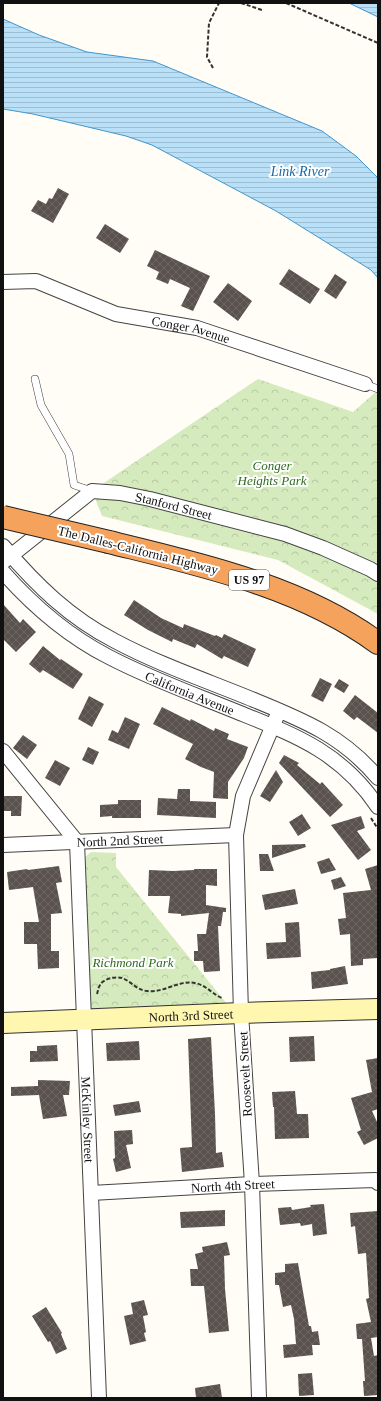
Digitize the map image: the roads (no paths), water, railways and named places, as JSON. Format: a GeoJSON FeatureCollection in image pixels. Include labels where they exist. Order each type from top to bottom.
{"type":"FeatureCollection","features":[{"type":"Feature","properties":{"kind":"highway","name":"The Dalles-California Highway"},"geometry":{"type":"LineString","coordinates":[[3,517],[218,570],[285,593],[315,606],[378,643]]}},
{"type":"Feature","properties":{"kind":"street","name":"Conger Avenue"},"geometry":{"type":"LineString","coordinates":[[3,282],[36,281],[116,314],[197,328],[372,386]]}},
{"type":"Feature","properties":{"kind":"street"},"geometry":{"type":"LineString","coordinates":[[6,554],[92,491]]}},
{"type":"Feature","properties":{"kind":"street","name":"Stanford Street"},"geometry":{"type":"LineString","coordinates":[[92,491],[120,493],[150,499],[285,534],[370,568],[378,574]]}},
{"type":"Feature","properties":{"kind":"street","name":"California Avenue"},"geometry":{"type":"LineString","coordinates":[[6,554],[60,605],[97,631],[134,651],[313,725],[330,735],[360,759],[378,778]]}},
{"type":"Feature","properties":{"kind":"street","name":"California Avenue"},"geometry":{"type":"LineString","coordinates":[[3,572],[15,586],[49,618],[88,646],[127,666],[273,726],[305,741],[336,760],[360,783],[378,806]]}},
{"type":"Feature","properties":{"kind":"street","name":"Roosevelt Street"},"geometry":{"type":"LineString","coordinates":[[259,1398],[252,1184],[241,1007],[236,835],[243,796],[279,710]]}},
{"type":"Feature","properties":{"kind":"street"},"geometry":{"type":"LineString","coordinates":[[3,751],[77,842]]}},
{"type":"Feature","properties":{"kind":"street","name":"North 2nd Street"},"geometry":{"type":"LineString","coordinates":[[3,845],[236,835]]}},
{"type":"Feature","properties":{"kind":"street","name":"McKinley Street"},"geometry":{"type":"LineString","coordinates":[[77,842],[90,1019],[91,1193],[99,1398]]}},
{"type":"Feature","properties":{"kind":"street","name":"North 3rd Street"},"geometry":{"type":"LineString","coordinates":[[3,1023],[90,1019],[241,1007],[378,1009]]}},
{"type":"Feature","properties":{"kind":"street","name":"North 4th Street"},"geometry":{"type":"LineString","coordinates":[[91,1193],[252,1184],[376,1181]]}},
{"type":"Feature","properties":{"kind":"lane","name":"Stanford Street"},"geometry":{"type":"LineString","coordinates":[[35,379],[41,405],[69,454],[74,485],[92,491]]}},
{"type":"Feature","properties":{"kind":"water"},"geometry":{"type":"Polygon","coordinates":[[[349,3],[378,3],[378,17],[349,3]]]}},
{"type":"Feature","properties":{"kind":"water","name":"Link River"},"geometry":{"type":"Polygon","coordinates":[[[3,19],[39,35],[87,52],[153,61],[322,131],[356,156],[378,178],[378,278],[371,270],[276,211],[152,145],[126,136],[33,114],[3,109],[3,19]]]}},
{"type":"Feature","properties":{"kind":"park label","name":"Conger Heights Park"},"geometry":{"type":"Point","coordinates":[272,472]}},
{"type":"Feature","properties":{"kind":"park label","name":"Richmond Park"},"geometry":{"type":"Point","coordinates":[133,962]}}]}
